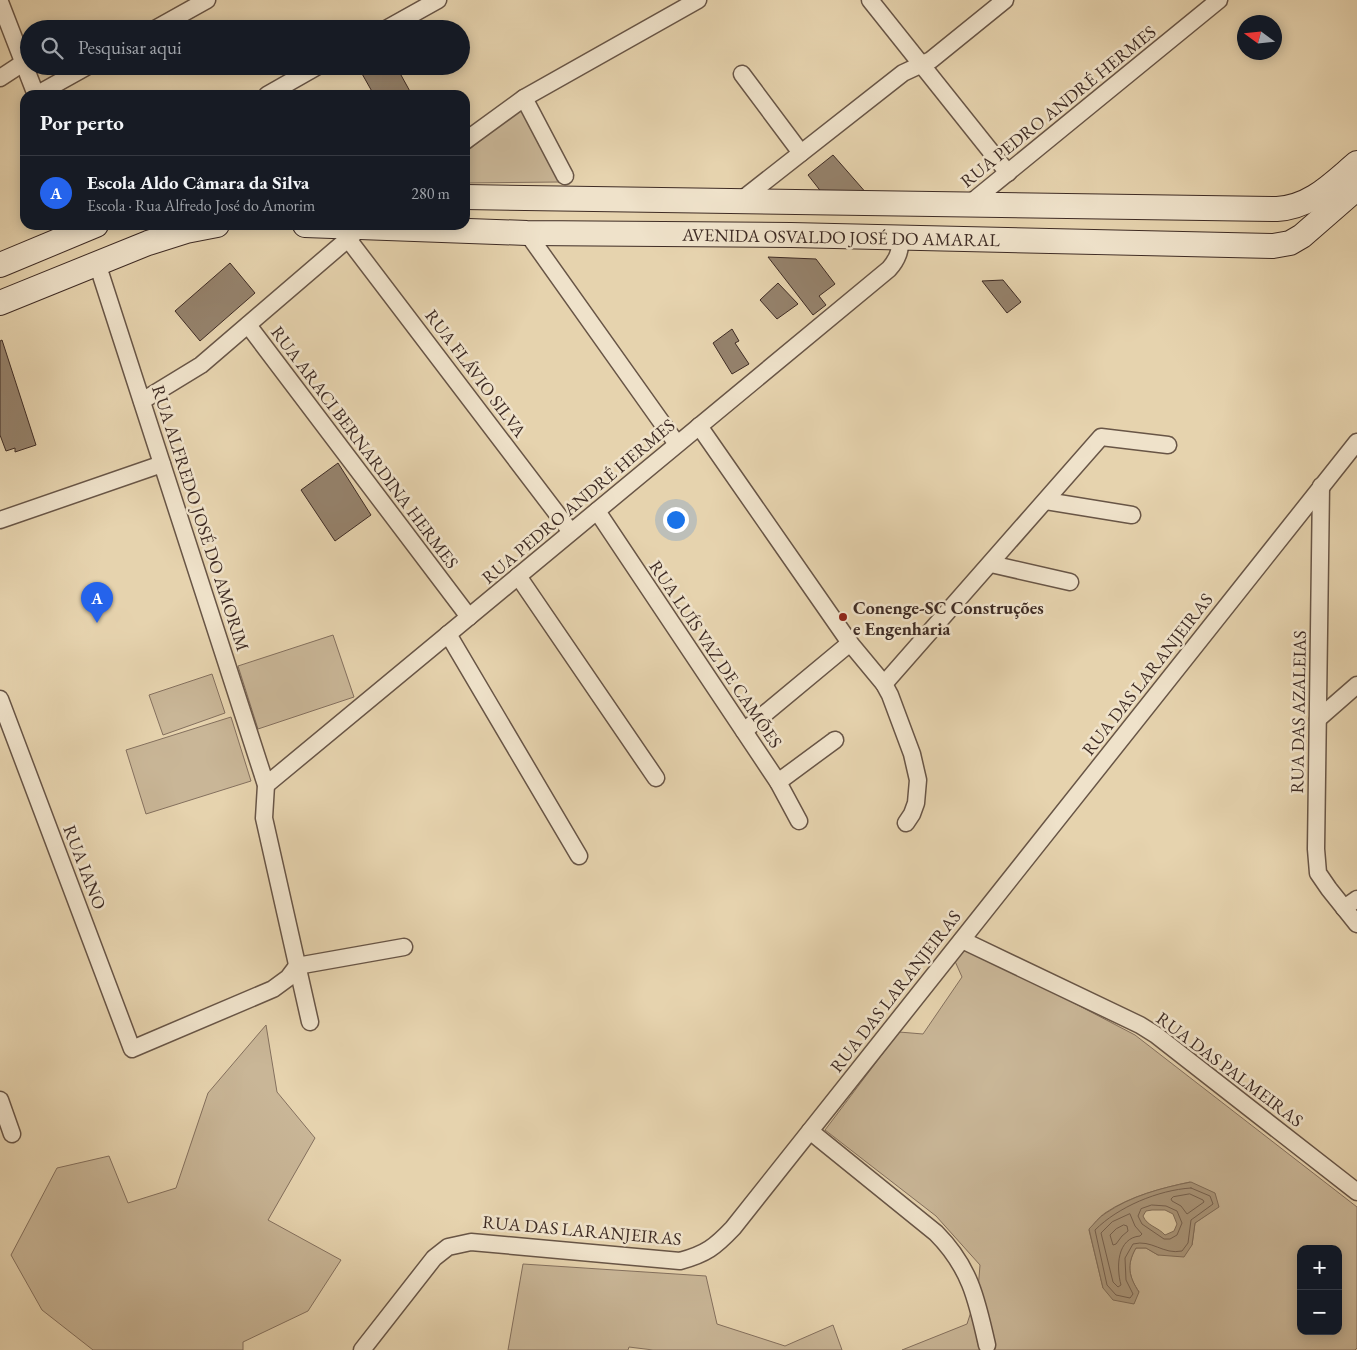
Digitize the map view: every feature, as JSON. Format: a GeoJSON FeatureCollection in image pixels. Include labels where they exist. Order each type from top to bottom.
{"type":"FeatureCollection","features":[{"type":"Feature","properties":{"kind":"main road","name":"AVENIDA OSVALDO JOSÉ DO AMARAL"},"geometry":{"type":"LineString","coordinates":[[470,196],[968,205],[1289,208],[1302,205],[1357,163]]}},
{"type":"Feature","properties":{"kind":"main road","name":"AVENIDA OSVALDO JOSÉ DO AMARAL"},"geometry":{"type":"LineString","coordinates":[[336,230],[355,233],[791,235],[1273,246],[1290,243],[1302,236],[1357,188]]}},
{"type":"Feature","properties":{"kind":"main road"},"geometry":{"type":"LineString","coordinates":[[791,235],[798,232],[803,226],[805,219],[800,205],[793,202]]}},
{"type":"Feature","properties":{"kind":"main road"},"geometry":{"type":"LineString","coordinates":[[901,238],[903,217],[906,211],[917,204]]}},
{"type":"Feature","properties":{"kind":"main road"},"geometry":{"type":"LineString","coordinates":[[0,264],[81,230]]}},
{"type":"Feature","properties":{"kind":"main road"},"geometry":{"type":"LineString","coordinates":[[0,303],[148,242],[191,230]]}},
{"type":"Feature","properties":{"kind":"street"},"geometry":{"type":"LineString","coordinates":[[171,20],[207,0]]}},
{"type":"Feature","properties":{"kind":"street"},"geometry":{"type":"LineString","coordinates":[[402,20],[438,0]]}},
{"type":"Feature","properties":{"kind":"street"},"geometry":{"type":"LineString","coordinates":[[470,137],[524,98],[698,0]]}},
{"type":"Feature","properties":{"kind":"street"},"geometry":{"type":"LineString","coordinates":[[870,0],[1008,173]]}},
{"type":"Feature","properties":{"kind":"street"},"geometry":{"type":"LineString","coordinates":[[740,201],[903,72],[931,60],[1005,0]]}},
{"type":"Feature","properties":{"kind":"street","name":"RUA PEDRO ANDRÉ HERMES"},"geometry":{"type":"LineString","coordinates":[[968,205],[1220,0]]}},
{"type":"Feature","properties":{"kind":"street"},"geometry":{"type":"LineString","coordinates":[[0,2],[20,53]]}},
{"type":"Feature","properties":{"kind":"street"},"geometry":{"type":"LineString","coordinates":[[0,78],[20,66]]}},
{"type":"Feature","properties":{"kind":"street"},"geometry":{"type":"LineString","coordinates":[[742,74],[801,153]]}},
{"type":"Feature","properties":{"kind":"street"},"geometry":{"type":"LineString","coordinates":[[28,75],[34,90]]}},
{"type":"Feature","properties":{"kind":"street"},"geometry":{"type":"LineString","coordinates":[[45,90],[72,75]]}},
{"type":"Feature","properties":{"kind":"street"},"geometry":{"type":"LineString","coordinates":[[276,90],[302,75]]}},
{"type":"Feature","properties":{"kind":"street"},"geometry":{"type":"LineString","coordinates":[[524,98],[565,176]]}},
{"type":"Feature","properties":{"kind":"street"},"geometry":{"type":"LineString","coordinates":[[142,401],[189,374],[248,326],[355,233]]}},
{"type":"Feature","properties":{"kind":"street","name":"RUA FLÁVIO SILVA"},"geometry":{"type":"LineString","coordinates":[[355,233],[571,532]]}},
{"type":"Feature","properties":{"kind":"street"},"geometry":{"type":"LineString","coordinates":[[527,233],[677,444]]}},
{"type":"Feature","properties":{"kind":"street","name":"RUA PEDRO ANDRÉ HERMES"},"geometry":{"type":"LineString","coordinates":[[266,785],[889,269],[896,261],[900,251],[901,238]]}},
{"type":"Feature","properties":{"kind":"street","name":"RUA ALFREDO JOSÉ DO AMORIM"},"geometry":{"type":"LineString","coordinates":[[97,263],[266,785]]}},
{"type":"Feature","properties":{"kind":"street","name":"RUA ARACI BERNARDINA HERMES"},"geometry":{"type":"LineString","coordinates":[[248,326],[469,617]]}},
{"type":"Feature","properties":{"kind":"street"},"geometry":{"type":"LineString","coordinates":[[699,426],[850,643],[884,684],[896,709],[912,754],[918,780],[916,802],[912,814],[906,823]]}},
{"type":"Feature","properties":{"kind":"street"},"geometry":{"type":"LineString","coordinates":[[884,684],[1101,437],[1168,445]]}},
{"type":"Feature","properties":{"kind":"street","name":"RUA DAS LARANJEIRAS"},"geometry":{"type":"LineString","coordinates":[[362,1350],[434,1258],[448,1247],[471,1242],[680,1261],[700,1256],[718,1243],[733,1228],[810,1132],[1357,442]]}},
{"type":"Feature","properties":{"kind":"street"},"geometry":{"type":"LineString","coordinates":[[0,520],[162,464]]}},
{"type":"Feature","properties":{"kind":"street","name":"RUA DAS AZALEIAS"},"geometry":{"type":"LineString","coordinates":[[1321,486],[1316,849],[1318,873],[1350,904],[1357,924]]}},
{"type":"Feature","properties":{"kind":"street"},"geometry":{"type":"LineString","coordinates":[[1046,501],[1132,515]]}},
{"type":"Feature","properties":{"kind":"street","name":"RUA LUÍS VAZ DE CAMÕES"},"geometry":{"type":"LineString","coordinates":[[597,511],[778,782],[799,822]]}},
{"type":"Feature","properties":{"kind":"street"},"geometry":{"type":"LineString","coordinates":[[991,564],[1070,582]]}},
{"type":"Feature","properties":{"kind":"street"},"geometry":{"type":"LineString","coordinates":[[518,576],[656,778]]}},
{"type":"Feature","properties":{"kind":"street"},"geometry":{"type":"LineString","coordinates":[[448,634],[579,856]]}},
{"type":"Feature","properties":{"kind":"street"},"geometry":{"type":"LineString","coordinates":[[744,731],[850,643]]}},
{"type":"Feature","properties":{"kind":"street"},"geometry":{"type":"LineString","coordinates":[[1318,719],[1357,685]]}},
{"type":"Feature","properties":{"kind":"street","name":"RUA IANO"},"geometry":{"type":"LineString","coordinates":[[0,699],[132,1049],[273,989],[288,978],[297,966]]}},
{"type":"Feature","properties":{"kind":"street"},"geometry":{"type":"LineString","coordinates":[[778,782],[835,740]]}},
{"type":"Feature","properties":{"kind":"street"},"geometry":{"type":"LineString","coordinates":[[266,785],[264,818],[310,1022]]}},
{"type":"Feature","properties":{"kind":"street","name":"RUA DAS PALMEIRAS"},"geometry":{"type":"LineString","coordinates":[[962,940],[1140,1025],[1156,1035],[1357,1192]]}},
{"type":"Feature","properties":{"kind":"street"},"geometry":{"type":"LineString","coordinates":[[297,966],[404,947]]}},
{"type":"Feature","properties":{"kind":"street"},"geometry":{"type":"LineString","coordinates":[[0,1100],[12,1134]]}},
{"type":"Feature","properties":{"kind":"street"},"geometry":{"type":"LineString","coordinates":[[810,1132],[936,1233],[950,1247],[960,1261],[974,1292],[988,1345]]}},
{"type":"Feature","properties":{"kind":"shaded area"},"geometry":{"type":"Polygon","coordinates":[[[521,108],[559,182],[470,183],[470,149],[521,108]]]}},
{"type":"Feature","properties":{"kind":"shaded area"},"geometry":{"type":"Polygon","coordinates":[[[333,635],[354,697],[258,729],[238,666],[333,635]]]}},
{"type":"Feature","properties":{"kind":"shaded area"},"geometry":{"type":"Polygon","coordinates":[[[212,674],[225,713],[163,735],[149,695],[212,674]]]}},
{"type":"Feature","properties":{"kind":"shaded area"},"geometry":{"type":"Polygon","coordinates":[[[231,717],[251,781],[146,814],[126,750],[231,717]]]}},
{"type":"Feature","properties":{"kind":"shaded area"},"geometry":{"type":"Polygon","coordinates":[[[965,946],[1135,1035],[1357,1207],[1357,1348],[1355,1350],[902,1350],[967,1324],[978,1290],[980,1265],[936,1216],[825,1130],[899,1032],[923,1034],[962,977],[954,959],[965,946]],[[1190,1182],[1135,1197],[1105,1213],[1089,1230],[1103,1288],[1139,1292],[1130,1271],[1131,1260],[1136,1248],[1146,1248],[1158,1255],[1192,1245],[1195,1223],[1219,1206],[1190,1182]]]}},
{"type":"Feature","properties":{"kind":"shaded area"},"geometry":{"type":"Polygon","coordinates":[[[266,1025],[277,1092],[315,1138],[268,1220],[341,1260],[308,1311],[243,1342],[243,1350],[93,1350],[42,1310],[11,1255],[57,1168],[109,1156],[128,1203],[176,1188],[208,1093],[266,1025]]]}},
{"type":"Feature","properties":{"kind":"shaded area"},"geometry":{"type":"Polygon","coordinates":[[[523,1264],[706,1276],[717,1324],[785,1346],[833,1325],[842,1350],[653,1350],[629,1347],[628,1350],[508,1350],[523,1264]]]}},
{"type":"Feature","properties":{"kind":"water"},"geometry":{"type":"Polygon","coordinates":[[[1191,1182],[1215,1193],[1219,1207],[1195,1223],[1192,1245],[1184,1257],[1158,1255],[1146,1248],[1136,1248],[1130,1265],[1131,1276],[1139,1292],[1134,1304],[1113,1300],[1103,1288],[1089,1229],[1103,1215],[1126,1202],[1147,1193],[1191,1182]],[[1165,1210],[1146,1211],[1143,1216],[1147,1222],[1165,1235],[1174,1231],[1177,1224],[1173,1214],[1165,1210]]]}},
{"type":"Feature","properties":{"kind":"building"},"geometry":{"type":"Polygon","coordinates":[[[363,75],[401,75],[409,90],[371,90],[363,75]]]}},
{"type":"Feature","properties":{"kind":"building"},"geometry":{"type":"Polygon","coordinates":[[[833,155],[868,195],[826,198],[808,175],[833,155]]]}},
{"type":"Feature","properties":{"kind":"building"},"geometry":{"type":"Polygon","coordinates":[[[768,257],[816,259],[835,284],[819,296],[826,305],[813,315],[768,257]]]}},
{"type":"Feature","properties":{"kind":"building"},"geometry":{"type":"Polygon","coordinates":[[[230,263],[255,293],[200,341],[175,311],[230,263]]]}},
{"type":"Feature","properties":{"kind":"building"},"geometry":{"type":"Polygon","coordinates":[[[1003,280],[1021,302],[1007,313],[982,281],[1003,280]]]}},
{"type":"Feature","properties":{"kind":"building"},"geometry":{"type":"Polygon","coordinates":[[[778,283],[798,304],[777,319],[760,300],[778,283]]]}},
{"type":"Feature","properties":{"kind":"building"},"geometry":{"type":"Polygon","coordinates":[[[732,329],[739,341],[735,343],[749,364],[732,374],[713,343],[732,329]]]}},
{"type":"Feature","properties":{"kind":"building"},"geometry":{"type":"Polygon","coordinates":[[[2,340],[36,445],[15,452],[15,448],[6,451],[0,435],[0,341],[2,340]]]}},
{"type":"Feature","properties":{"kind":"building"},"geometry":{"type":"Polygon","coordinates":[[[338,463],[371,515],[335,541],[301,490],[338,463]]]}},
{"type":"Feature","properties":{"kind":"place","name":"Conenge-SC Construções e Engenharia"},"geometry":{"type":"Point","coordinates":[843,617]}},
{"type":"Feature","properties":{"kind":"place","name":"Escola Aldo Câmara da Silva"},"geometry":{"type":"Point","coordinates":[97,623]}}]}
